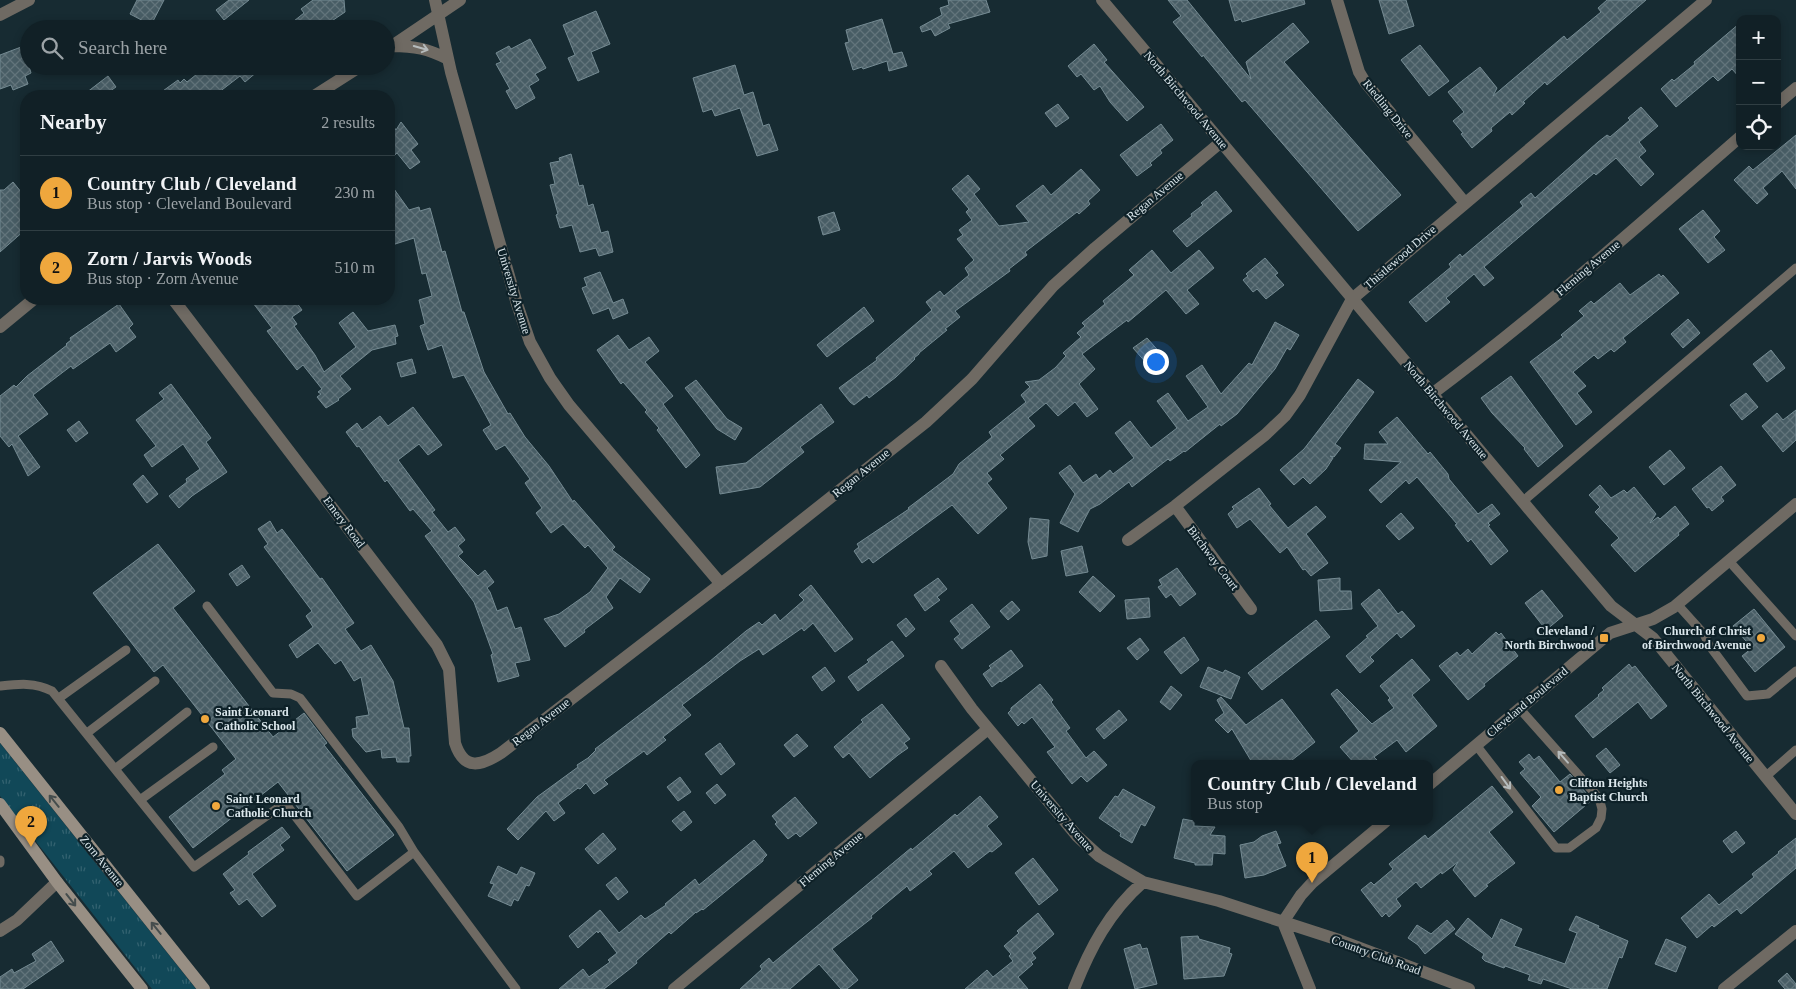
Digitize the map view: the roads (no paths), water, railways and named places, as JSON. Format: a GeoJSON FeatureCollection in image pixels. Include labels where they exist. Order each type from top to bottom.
{"type":"FeatureCollection","features":[{"type":"Feature","properties":{"kind":"main road","name":"Zorn Avenue"},"geometry":{"type":"LineString","coordinates":[[0,733],[204,989]]}},
{"type":"Feature","properties":{"kind":"main road"},"geometry":{"type":"LineString","coordinates":[[0,804],[57,882],[142,989]]}},
{"type":"Feature","properties":{"kind":"street"},"geometry":{"type":"LineString","coordinates":[[0,15],[29,0]]}},
{"type":"Feature","properties":{"kind":"street","name":"University Avenue"},"geometry":{"type":"LineString","coordinates":[[435,0],[448,59],[517,304],[530,342],[550,378],[569,405],[721,584]]}},
{"type":"Feature","properties":{"kind":"street"},"geometry":{"type":"LineString","coordinates":[[395,44],[460,0]]}},
{"type":"Feature","properties":{"kind":"street","name":"North Birchwood Avenue"},"geometry":{"type":"LineString","coordinates":[[1102,0],[1522,502],[1611,606],[1653,638],[1796,814]]}},
{"type":"Feature","properties":{"kind":"street","name":"Riedling Drive"},"geometry":{"type":"LineString","coordinates":[[1337,0],[1359,72],[1364,82],[1465,203]]}},
{"type":"Feature","properties":{"kind":"street","name":"Thistlewood Drive"},"geometry":{"type":"LineString","coordinates":[[1128,540],[1265,435],[1285,416],[1300,395],[1352,299],[1706,0]]}},
{"type":"Feature","properties":{"kind":"street"},"geometry":{"type":"LineString","coordinates":[[395,47],[411,46],[422,48],[448,59]]}},
{"type":"Feature","properties":{"kind":"street"},"geometry":{"type":"LineString","coordinates":[[323,90],[347,75]]}},
{"type":"Feature","properties":{"kind":"street"},"geometry":{"type":"LineString","coordinates":[[1781,101],[1796,88]]}},
{"type":"Feature","properties":{"kind":"street","name":"Fleming Avenue"},"geometry":{"type":"LineString","coordinates":[[1432,394],[1510,333],[1603,256],[1736,140]]}},
{"type":"Feature","properties":{"kind":"street","name":"Regan Avenue"},"geometry":{"type":"LineString","coordinates":[[469,763],[479,764],[501,753],[721,584],[926,422],[972,379],[1053,286],[1095,248],[1221,142]]}},
{"type":"Feature","properties":{"kind":"street"},"geometry":{"type":"LineString","coordinates":[[0,327],[27,305]]}},
{"type":"Feature","properties":{"kind":"street","name":"Emery Road"},"geometry":{"type":"LineString","coordinates":[[178,305],[437,644],[449,669],[455,743],[458,753],[469,763]]}},
{"type":"Feature","properties":{"kind":"street","name":"Cleveland Boulevard"},"geometry":{"type":"LineString","coordinates":[[1433,781],[1610,633],[1654,619],[1677,604],[1796,504]]}},
{"type":"Feature","properties":{"kind":"street","name":"Birchway Court"},"geometry":{"type":"LineString","coordinates":[[1174,506],[1251,609]]}},
{"type":"Feature","properties":{"kind":"street","name":"University Avenue"},"geometry":{"type":"LineString","coordinates":[[941,666],[988,729],[1087,846],[1111,865],[1143,882],[1219,901],[1283,922]]}},
{"type":"Feature","properties":{"kind":"street","name":"Fleming Avenue"},"geometry":{"type":"LineString","coordinates":[[674,989],[988,729]]}},
{"type":"Feature","properties":{"kind":"street"},"geometry":{"type":"LineString","coordinates":[[1310,989],[1283,922],[1312,883],[1381,825]]}},
{"type":"Feature","properties":{"kind":"street"},"geometry":{"type":"LineString","coordinates":[[0,931],[17,920],[57,882]]}},
{"type":"Feature","properties":{"kind":"street"},"geometry":{"type":"LineString","coordinates":[[1074,989],[1086,958],[1109,918],[1143,882]]}},
{"type":"Feature","properties":{"kind":"street","name":"Country Club Road"},"geometry":{"type":"LineString","coordinates":[[1283,922],[1339,940],[1469,989]]}},
{"type":"Feature","properties":{"kind":"street"},"geometry":{"type":"LineString","coordinates":[[1724,989],[1796,931]]}},
{"type":"Feature","properties":{"kind":"lane"},"geometry":{"type":"LineString","coordinates":[[1522,502],[1796,268]]}},
{"type":"Feature","properties":{"kind":"lane"},"geometry":{"type":"LineString","coordinates":[[1729,561],[1796,636]]}},
{"type":"Feature","properties":{"kind":"lane"},"geometry":{"type":"LineString","coordinates":[[1677,604],[1704,634],[1709,645],[1747,696],[1768,694],[1796,671]]}},
{"type":"Feature","properties":{"kind":"lane"},"geometry":{"type":"LineString","coordinates":[[207,606],[273,694],[291,694],[300,698],[399,827],[414,852],[516,989]]}},
{"type":"Feature","properties":{"kind":"lane"},"geometry":{"type":"LineString","coordinates":[[59,698],[126,650]]}},
{"type":"Feature","properties":{"kind":"lane"},"geometry":{"type":"LineString","coordinates":[[87,734],[155,681]]}},
{"type":"Feature","properties":{"kind":"lane"},"geometry":{"type":"LineString","coordinates":[[0,686],[14,684],[41,685],[52,691],[194,867],[285,803],[357,896],[414,852]]}},
{"type":"Feature","properties":{"kind":"lane"},"geometry":{"type":"LineString","coordinates":[[1476,744],[1556,848],[1569,848],[1596,828],[1601,818],[1602,809],[1599,798],[1519,708]]}},
{"type":"Feature","properties":{"kind":"lane"},"geometry":{"type":"LineString","coordinates":[[115,769],[187,712]]}},
{"type":"Feature","properties":{"kind":"lane"},"geometry":{"type":"LineString","coordinates":[[140,800],[213,747]]}},
{"type":"Feature","properties":{"kind":"lane"},"geometry":{"type":"LineString","coordinates":[[1765,777],[1796,750]]}},
{"type":"Feature","properties":{"kind":"place","name":"Cleveland / North Birchwood"},"geometry":{"type":"Point","coordinates":[1604,638]}},
{"type":"Feature","properties":{"kind":"place","name":"Church of Christ of Birchwood Avenue"},"geometry":{"type":"Point","coordinates":[1761,638]}},
{"type":"Feature","properties":{"kind":"place","name":"Saint Leonard Catholic School"},"geometry":{"type":"Point","coordinates":[205,719]}},
{"type":"Feature","properties":{"kind":"place","name":"Clifton Heights Baptist Church"},"geometry":{"type":"Point","coordinates":[1559,790]}},
{"type":"Feature","properties":{"kind":"place","name":"Saint Leonard Catholic Church"},"geometry":{"type":"Point","coordinates":[216,806]}},
{"type":"Feature","properties":{"kind":"place","name":"Zorn / Jarvis Woods"},"geometry":{"type":"Point","coordinates":[31,847]}},
{"type":"Feature","properties":{"kind":"place","name":"Country Club / Cleveland"},"geometry":{"type":"Point","coordinates":[1312,883]}}]}
